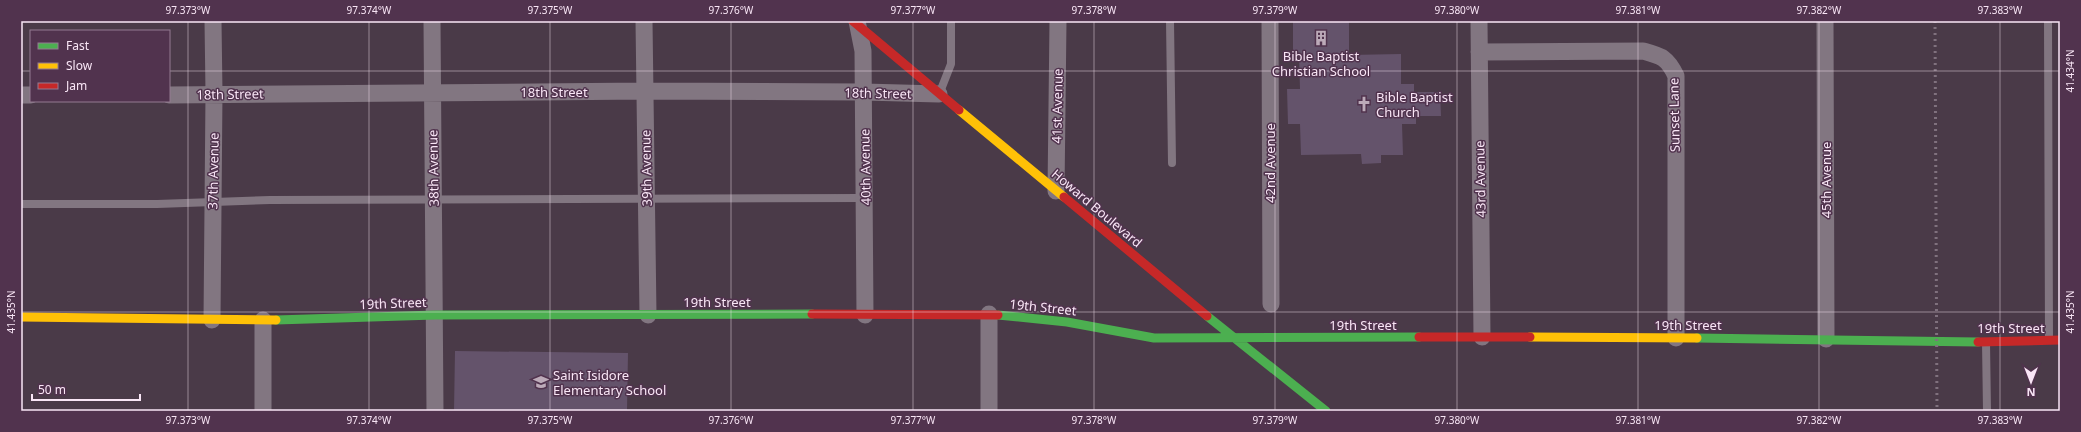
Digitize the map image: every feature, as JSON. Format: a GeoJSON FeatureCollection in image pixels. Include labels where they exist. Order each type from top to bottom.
{"type":"FeatureCollection","features":[{"type":"Feature","properties":{"kind":"street","name":"37th Avenue"},"geometry":{"type":"LineString","coordinates":[[212,320],[214,93],[213,21]]}},
{"type":"Feature","properties":{"kind":"street","name":"38th Avenue"},"geometry":{"type":"LineString","coordinates":[[432,21],[435,411]]}},
{"type":"Feature","properties":{"kind":"street","name":"39th Avenue"},"geometry":{"type":"LineString","coordinates":[[644,21],[648,315]]}},
{"type":"Feature","properties":{"kind":"street","name":"41st Avenue"},"geometry":{"type":"LineString","coordinates":[[1056,191],[1058,21]]}},
{"type":"Feature","properties":{"kind":"street","name":"42nd Avenue"},"geometry":{"type":"LineString","coordinates":[[1270,21],[1271,304]]}},
{"type":"Feature","properties":{"kind":"street","name":"43rd Avenue"},"geometry":{"type":"LineString","coordinates":[[1479,21],[1482,337]]}},
{"type":"Feature","properties":{"kind":"street","name":"45th Avenue"},"geometry":{"type":"LineString","coordinates":[[1825,21],[1826,339]]}},
{"type":"Feature","properties":{"kind":"street","name":"Howard Boulevard"},"geometry":{"type":"LineString","coordinates":[[856,22],[938,94],[1233,338],[1326,411]]}},
{"type":"Feature","properties":{"kind":"street","name":"40th Avenue"},"geometry":{"type":"LineString","coordinates":[[856,22],[863,51],[865,314]]}},
{"type":"Feature","properties":{"kind":"street","name":"Sunset Lane"},"geometry":{"type":"LineString","coordinates":[[1479,52],[1642,51],[1661,56],[1670,64],[1676,76],[1676,338]]}},
{"type":"Feature","properties":{"kind":"street","name":"18th Street"},"geometry":{"type":"LineString","coordinates":[[170,95],[214,93],[645,91],[864,92],[938,94]]}},
{"type":"Feature","properties":{"kind":"street","name":"19th Street"},"geometry":{"type":"LineString","coordinates":[[21,317],[263,320],[435,315],[989,314],[1067,322],[1154,338],[1482,337],[1826,339],[1986,342],[2060,340]]}},
{"type":"Feature","properties":{"kind":"street"},"geometry":{"type":"LineString","coordinates":[[989,314],[989,411]]}},
{"type":"Feature","properties":{"kind":"street"},"geometry":{"type":"LineString","coordinates":[[263,320],[263,411]]}},
{"type":"Feature","properties":{"kind":"lane"},"geometry":{"type":"LineString","coordinates":[[938,94],[951,64],[952,21]]}},
{"type":"Feature","properties":{"kind":"lane"},"geometry":{"type":"LineString","coordinates":[[1170,21],[1172,162]]}},
{"type":"Feature","properties":{"kind":"lane"},"geometry":{"type":"LineString","coordinates":[[2048,21],[2049,340]]}},
{"type":"Feature","properties":{"kind":"lane"},"geometry":{"type":"LineString","coordinates":[[21,204],[157,204],[270,200],[865,198]]}},
{"type":"Feature","properties":{"kind":"lane"},"geometry":{"type":"LineString","coordinates":[[1986,342],[1987,411]]}},
{"type":"Feature","properties":{"kind":"building","name":"Bible Baptist Church"},"geometry":{"type":"Polygon","coordinates":[[[1293,21],[1349,21],[1349,55],[1401,54],[1401,84],[1414,84],[1414,92],[1440,92],[1441,116],[1416,116],[1416,124],[1402,124],[1403,155],[1381,155],[1381,163],[1362,164],[1361,154],[1301,155],[1300,124],[1288,124],[1287,89],[1300,89],[1299,56],[1293,56],[1293,21]]]}},
{"type":"Feature","properties":{"kind":"building","name":"Saint Isidore Elementary School"},"geometry":{"type":"Polygon","coordinates":[[[455,351],[628,353],[627,411],[454,411],[455,351]]]}},
{"type":"Feature","properties":{"kind":"railway"},"geometry":{"type":"LineString","coordinates":[[1935,21],[1937,411]]}},
{"type":"Feature","properties":{"kind":"traffic: fast"},"geometry":{"type":"LineString","coordinates":[[276,320],[435,315],[812,314]]}},
{"type":"Feature","properties":{"kind":"traffic: fast"},"geometry":{"type":"LineString","coordinates":[[998,315],[1067,322],[1154,338],[1419,337]]}},
{"type":"Feature","properties":{"kind":"traffic: fast"},"geometry":{"type":"LineString","coordinates":[[1207,316],[1326,411]]}},
{"type":"Feature","properties":{"kind":"traffic: fast"},"geometry":{"type":"LineString","coordinates":[[1697,338],[1978,342]]}},
{"type":"Feature","properties":{"kind":"traffic: slow"},"geometry":{"type":"LineString","coordinates":[[959,110],[1064,197]]}},
{"type":"Feature","properties":{"kind":"traffic: slow"},"geometry":{"type":"LineString","coordinates":[[21,317],[276,320]]}},
{"type":"Feature","properties":{"kind":"traffic: slow"},"geometry":{"type":"LineString","coordinates":[[1530,337],[1697,338]]}},
{"type":"Feature","properties":{"kind":"traffic: jam"},"geometry":{"type":"LineString","coordinates":[[853,21],[959,110]]}},
{"type":"Feature","properties":{"kind":"traffic: jam"},"geometry":{"type":"LineString","coordinates":[[1064,197],[1207,316]]}},
{"type":"Feature","properties":{"kind":"traffic: jam"},"geometry":{"type":"LineString","coordinates":[[812,314],[998,315]]}},
{"type":"Feature","properties":{"kind":"traffic: jam"},"geometry":{"type":"LineString","coordinates":[[1419,337],[1530,337]]}},
{"type":"Feature","properties":{"kind":"traffic: jam"},"geometry":{"type":"LineString","coordinates":[[1978,342],[2060,340]]}},
{"type":"Feature","properties":{"kind":"place","name":"Bible Baptist Christian School"},"geometry":{"type":"Point","coordinates":[1321,38]}},
{"type":"Feature","properties":{"kind":"place","name":"Bible Baptist Church"},"geometry":{"type":"Point","coordinates":[1364,104]}},
{"type":"Feature","properties":{"kind":"place","name":"Saint Isidore Elementary School"},"geometry":{"type":"Point","coordinates":[541,382]}}]}
